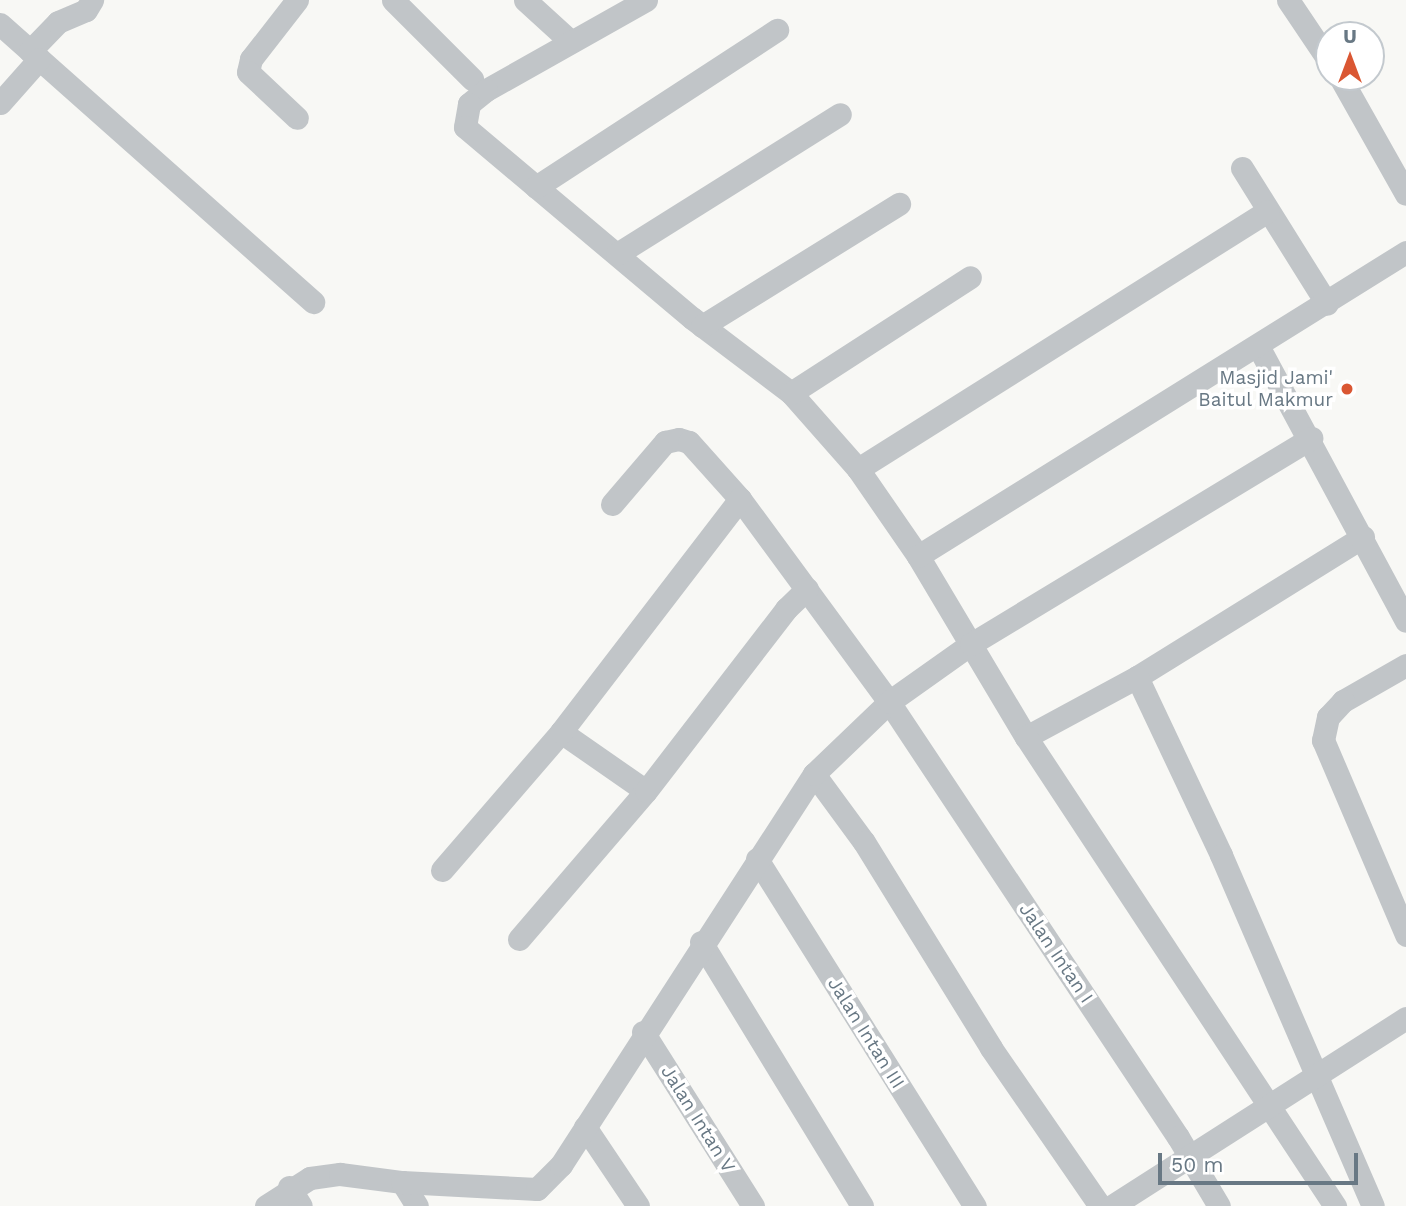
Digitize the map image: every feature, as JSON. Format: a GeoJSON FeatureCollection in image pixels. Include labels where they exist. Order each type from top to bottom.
{"type":"FeatureCollection","features":[{"type":"Feature","properties":{"kind":"street"},"geometry":{"type":"LineString","coordinates":[[0,103],[58,22],[86,10],[92,0]]}},
{"type":"Feature","properties":{"kind":"street"},"geometry":{"type":"LineString","coordinates":[[296,0],[251,59],[248,72],[297,118]]}},
{"type":"Feature","properties":{"kind":"street"},"geometry":{"type":"LineString","coordinates":[[393,0],[472,79]]}},
{"type":"Feature","properties":{"kind":"street"},"geometry":{"type":"LineString","coordinates":[[525,0],[571,42]]}},
{"type":"Feature","properties":{"kind":"street"},"geometry":{"type":"LineString","coordinates":[[646,0],[486,90],[469,104],[464,115],[465,127],[702,326],[791,393],[858,469],[918,556],[1026,737],[1335,1206]]}},
{"type":"Feature","properties":{"kind":"street"},"geometry":{"type":"LineString","coordinates":[[1287,0],[1315,41]]}},
{"type":"Feature","properties":{"kind":"street"},"geometry":{"type":"LineString","coordinates":[[0,24],[313,302]]}},
{"type":"Feature","properties":{"kind":"street"},"geometry":{"type":"LineString","coordinates":[[536,187],[777,30]]}},
{"type":"Feature","properties":{"kind":"street"},"geometry":{"type":"LineString","coordinates":[[1348,91],[1406,194]]}},
{"type":"Feature","properties":{"kind":"street"},"geometry":{"type":"LineString","coordinates":[[617,254],[840,114]]}},
{"type":"Feature","properties":{"kind":"street"},"geometry":{"type":"LineString","coordinates":[[1241,168],[1327,304]]}},
{"type":"Feature","properties":{"kind":"street"},"geometry":{"type":"LineString","coordinates":[[702,326],[899,204]]}},
{"type":"Feature","properties":{"kind":"street"},"geometry":{"type":"LineString","coordinates":[[858,469],[1267,211]]}},
{"type":"Feature","properties":{"kind":"street"},"geometry":{"type":"LineString","coordinates":[[918,556],[1327,304],[1406,252]]}},
{"type":"Feature","properties":{"kind":"street"},"geometry":{"type":"LineString","coordinates":[[791,393],[970,277]]}},
{"type":"Feature","properties":{"kind":"street"},"geometry":{"type":"LineString","coordinates":[[1258,346],[1311,438],[1406,621]]}},
{"type":"Feature","properties":{"kind":"street"},"geometry":{"type":"LineString","coordinates":[[266,1206],[295,1197],[310,1178],[340,1174],[520,1196],[537,1189],[561,1165],[701,942],[814,774],[889,702],[971,644],[1311,438]]}},
{"type":"Feature","properties":{"kind":"street","name":"Jalan Intan I"},"geometry":{"type":"LineString","coordinates":[[612,504],[665,442],[679,439],[689,442],[740,499],[889,702],[1189,1156],[1219,1206]]}},
{"type":"Feature","properties":{"kind":"street"},"geometry":{"type":"LineString","coordinates":[[442,870],[561,732],[740,499]]}},
{"type":"Feature","properties":{"kind":"street"},"geometry":{"type":"LineString","coordinates":[[1026,737],[1137,677],[1363,537]]}},
{"type":"Feature","properties":{"kind":"street"},"geometry":{"type":"LineString","coordinates":[[519,939],[646,791],[786,610],[807,589]]}},
{"type":"Feature","properties":{"kind":"street"},"geometry":{"type":"LineString","coordinates":[[1406,665],[1343,701],[1328,717],[1323,740],[1406,936]]}},
{"type":"Feature","properties":{"kind":"street"},"geometry":{"type":"LineString","coordinates":[[1137,677],[1318,1076],[1373,1206]]}},
{"type":"Feature","properties":{"kind":"street"},"geometry":{"type":"LineString","coordinates":[[561,732],[646,791]]}},
{"type":"Feature","properties":{"kind":"street"},"geometry":{"type":"LineString","coordinates":[[814,774],[863,842],[991,1048],[1100,1206]]}},
{"type":"Feature","properties":{"kind":"street","name":"Jalan Intan III"},"geometry":{"type":"LineString","coordinates":[[757,859],[975,1206]]}},
{"type":"Feature","properties":{"kind":"street"},"geometry":{"type":"LineString","coordinates":[[701,942],[862,1206]]}},
{"type":"Feature","properties":{"kind":"street"},"geometry":{"type":"LineString","coordinates":[[1112,1206],[1268,1103],[1318,1076],[1406,1018]]}},
{"type":"Feature","properties":{"kind":"street","name":"Jalan Intan V"},"geometry":{"type":"LineString","coordinates":[[643,1032],[753,1206]]}},
{"type":"Feature","properties":{"kind":"street"},"geometry":{"type":"LineString","coordinates":[[585,1127],[638,1206]]}},
{"type":"Feature","properties":{"kind":"street"},"geometry":{"type":"LineString","coordinates":[[402,1182],[417,1206]]}},
{"type":"Feature","properties":{"kind":"place","name":"Masjid Jami' Baitul Makmur"},"geometry":{"type":"Point","coordinates":[1347,389]}}]}
